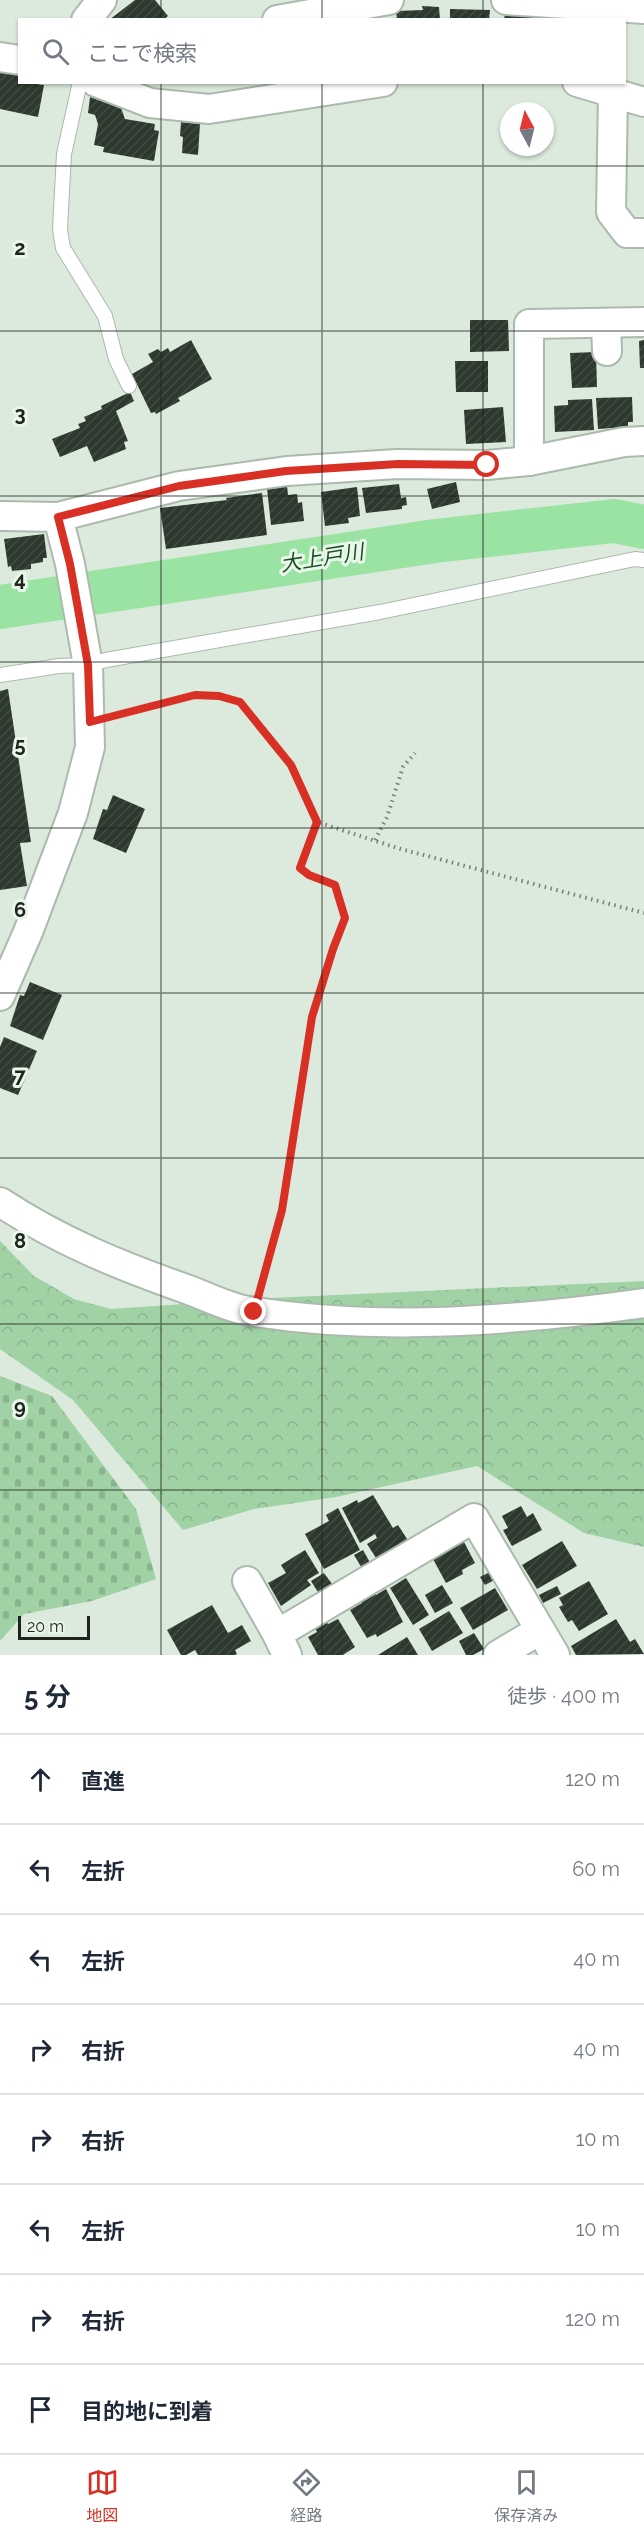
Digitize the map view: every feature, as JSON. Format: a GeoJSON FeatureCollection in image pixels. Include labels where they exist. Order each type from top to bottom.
{"type":"FeatureCollection","features":[{"type":"Feature","properties":{"kind":"street"},"geometry":{"type":"LineString","coordinates":[[88,18],[102,0]]}},
{"type":"Feature","properties":{"kind":"street"},"geometry":{"type":"LineString","coordinates":[[288,18],[389,0]]}},
{"type":"Feature","properties":{"kind":"street"},"geometry":{"type":"LineString","coordinates":[[506,0],[644,9]]}},
{"type":"Feature","properties":{"kind":"street"},"geometry":{"type":"LineString","coordinates":[[0,57],[18,60]]}},
{"type":"Feature","properties":{"kind":"street"},"geometry":{"type":"LineString","coordinates":[[118,85],[150,103],[209,109],[370,84]]}},
{"type":"Feature","properties":{"kind":"street"},"geometry":{"type":"LineString","coordinates":[[584,84],[644,102]]}},
{"type":"Feature","properties":{"kind":"street"},"geometry":{"type":"LineString","coordinates":[[613,93],[611,212],[627,233],[644,233]]}},
{"type":"Feature","properties":{"kind":"street"},"geometry":{"type":"LineString","coordinates":[[607,351],[630,318]]}},
{"type":"Feature","properties":{"kind":"street"},"geometry":{"type":"LineString","coordinates":[[529,461],[529,324],[630,318]]}},
{"type":"Feature","properties":{"kind":"street"},"geometry":{"type":"LineString","coordinates":[[0,516],[58,517],[179,486],[286,471],[398,464],[487,465],[529,461],[624,442],[644,441]]}},
{"type":"Feature","properties":{"kind":"street"},"geometry":{"type":"LineString","coordinates":[[0,996],[28,932],[73,813],[90,747],[88,665],[70,564],[58,517]]}},
{"type":"Feature","properties":{"kind":"street"},"geometry":{"type":"LineString","coordinates":[[0,1202],[27,1220],[87,1252],[181,1288],[254,1312],[307,1319],[443,1322],[644,1303]]}},
{"type":"Feature","properties":{"kind":"street"},"geometry":{"type":"LineString","coordinates":[[247,1581],[277,1647],[474,1518],[555,1655]]}},
{"type":"Feature","properties":{"kind":"street"},"geometry":{"type":"LineString","coordinates":[[498,1655],[540,1630]]}},
{"type":"Feature","properties":{"kind":"lane"},"geometry":{"type":"LineString","coordinates":[[80,84],[64,154],[60,230],[63,248],[105,316],[116,359],[129,386]]}},
{"type":"Feature","properties":{"kind":"lane"},"geometry":{"type":"LineString","coordinates":[[0,675],[59,666],[88,665],[380,612],[636,559],[644,560]]}},
{"type":"Feature","properties":{"kind":"path"},"geometry":{"type":"LineString","coordinates":[[90,722],[195,695],[219,696],[240,702],[291,765],[317,822],[300,868],[309,875],[335,885],[345,918],[312,1017],[282,1210],[254,1312]]}},
{"type":"Feature","properties":{"kind":"path"},"geometry":{"type":"LineString","coordinates":[[375,840],[387,817],[403,767],[416,753]]}},
{"type":"Feature","properties":{"kind":"path"},"geometry":{"type":"LineString","coordinates":[[317,822],[644,913]]}},
{"type":"Feature","properties":{"kind":"green space"},"geometry":{"type":"Polygon","coordinates":[[[0,1241],[34,1276],[74,1299],[111,1309],[271,1298],[644,1281],[644,1547],[584,1533],[477,1466],[336,1497],[254,1509],[183,1530],[73,1400],[0,1349],[0,1241]]]}},
{"type":"Feature","properties":{"kind":"green space"},"geometry":{"type":"Polygon","coordinates":[[[0,1376],[52,1396],[136,1509],[156,1579],[92,1601],[24,1614],[0,1641],[0,1376]]]}},
{"type":"Feature","properties":{"kind":"building"},"geometry":{"type":"Polygon","coordinates":[[[135,0],[155,0],[168,16],[166,18],[112,18],[135,0]]]}},
{"type":"Feature","properties":{"kind":"building"},"geometry":{"type":"Polygon","coordinates":[[[422,6],[439,7],[440,18],[397,18],[396,11],[423,10],[422,6]]]}},
{"type":"Feature","properties":{"kind":"building"},"geometry":{"type":"Polygon","coordinates":[[[450,9],[490,10],[489,18],[450,18],[450,9]]]}},
{"type":"Feature","properties":{"kind":"building"},"geometry":{"type":"Polygon","coordinates":[[[505,12],[535,14],[535,17],[541,18],[504,18],[505,12]]]}},
{"type":"Feature","properties":{"kind":"building"},"geometry":{"type":"Polygon","coordinates":[[[0,72],[18,76],[18,84],[44,85],[38,117],[0,109],[0,72]]]}},
{"type":"Feature","properties":{"kind":"building"},"geometry":{"type":"Polygon","coordinates":[[[90,97],[121,108],[125,119],[155,124],[154,130],[159,131],[154,161],[103,152],[104,147],[94,145],[98,124],[95,115],[88,113],[90,97]]]}},
{"type":"Feature","properties":{"kind":"building"},"geometry":{"type":"Polygon","coordinates":[[[181,122],[200,124],[198,155],[182,153],[181,122]]]}},
{"type":"Feature","properties":{"kind":"building"},"geometry":{"type":"Polygon","coordinates":[[[470,320],[508,320],[509,351],[470,352],[470,320]]]}},
{"type":"Feature","properties":{"kind":"building"},"geometry":{"type":"Polygon","coordinates":[[[191,340],[212,379],[178,398],[180,401],[156,414],[151,413],[132,374],[153,362],[148,354],[158,349],[161,352],[168,348],[170,352],[191,340]]]}},
{"type":"Feature","properties":{"kind":"building"},"geometry":{"type":"Polygon","coordinates":[[[644,340],[644,368],[640,368],[639,341],[644,340]]]}},
{"type":"Feature","properties":{"kind":"building"},"geometry":{"type":"Polygon","coordinates":[[[596,352],[597,387],[572,388],[570,353],[596,352]]]}},
{"type":"Feature","properties":{"kind":"building"},"geometry":{"type":"Polygon","coordinates":[[[455,361],[488,361],[488,392],[456,392],[455,361]]]}},
{"type":"Feature","properties":{"kind":"building"},"geometry":{"type":"Polygon","coordinates":[[[130,392],[134,401],[116,411],[128,441],[124,442],[126,449],[94,462],[87,446],[60,457],[52,439],[80,428],[78,424],[86,421],[84,417],[130,392]]]}},
{"type":"Feature","properties":{"kind":"building"},"geometry":{"type":"Polygon","coordinates":[[[632,397],[633,422],[628,422],[628,427],[598,429],[596,398],[632,397]]]}},
{"type":"Feature","properties":{"kind":"building"},"geometry":{"type":"Polygon","coordinates":[[[592,399],[594,430],[555,432],[554,406],[568,405],[568,400],[592,399]]]}},
{"type":"Feature","properties":{"kind":"building"},"geometry":{"type":"Polygon","coordinates":[[[503,407],[506,442],[466,444],[464,410],[503,407]]]}},
{"type":"Feature","properties":{"kind":"building"},"geometry":{"type":"Polygon","coordinates":[[[456,482],[460,502],[432,509],[427,489],[456,482]]]}},
{"type":"Feature","properties":{"kind":"building"},"geometry":{"type":"Polygon","coordinates":[[[399,484],[401,498],[406,497],[407,505],[402,506],[402,509],[366,513],[362,488],[399,484]]]}},
{"type":"Feature","properties":{"kind":"building"},"geometry":{"type":"Polygon","coordinates":[[[287,486],[288,495],[297,494],[298,503],[302,502],[304,521],[271,525],[267,488],[287,486]]]}},
{"type":"Feature","properties":{"kind":"building"},"geometry":{"type":"Polygon","coordinates":[[[357,487],[360,516],[348,518],[349,523],[325,526],[321,492],[357,487]]]}},
{"type":"Feature","properties":{"kind":"building"},"geometry":{"type":"Polygon","coordinates":[[[262,493],[267,535],[166,549],[160,508],[227,500],[226,498],[262,493]]]}},
{"type":"Feature","properties":{"kind":"building"},"geometry":{"type":"Polygon","coordinates":[[[44,534],[47,558],[43,558],[43,562],[31,564],[31,569],[12,571],[11,566],[8,567],[4,539],[44,534]]]}},
{"type":"Feature","properties":{"kind":"building"},"geometry":{"type":"Polygon","coordinates":[[[8,689],[31,842],[20,843],[27,886],[0,890],[0,691],[8,689]]]}},
{"type":"Feature","properties":{"kind":"building"},"geometry":{"type":"Polygon","coordinates":[[[113,795],[145,809],[126,853],[93,839],[103,809],[107,810],[113,795]]]}},
{"type":"Feature","properties":{"kind":"building"},"geometry":{"type":"Polygon","coordinates":[[[30,982],[62,995],[43,1040],[10,1026],[20,995],[24,996],[30,982]]]}},
{"type":"Feature","properties":{"kind":"building"},"geometry":{"type":"Polygon","coordinates":[[[4,1037],[37,1051],[18,1095],[0,1088],[0,1047],[4,1037]]]}},
{"type":"Feature","properties":{"kind":"building"},"geometry":{"type":"Polygon","coordinates":[[[373,1495],[393,1528],[398,1525],[409,1542],[378,1561],[367,1544],[377,1538],[375,1534],[360,1543],[342,1508],[373,1495]]]}},
{"type":"Feature","properties":{"kind":"building"},"geometry":{"type":"Polygon","coordinates":[[[521,1506],[527,1517],[533,1513],[542,1530],[512,1546],[503,1530],[508,1528],[502,1516],[521,1506]]]}},
{"type":"Feature","properties":{"kind":"building"},"geometry":{"type":"Polygon","coordinates":[[[338,1508],[360,1550],[324,1569],[305,1534],[329,1521],[326,1515],[338,1508]]]}},
{"type":"Feature","properties":{"kind":"building"},"geometry":{"type":"Polygon","coordinates":[[[562,1541],[577,1566],[537,1589],[522,1565],[562,1541]]]}},
{"type":"Feature","properties":{"kind":"building"},"geometry":{"type":"Polygon","coordinates":[[[464,1542],[475,1563],[462,1570],[463,1574],[446,1583],[433,1559],[464,1542]]]}},
{"type":"Feature","properties":{"kind":"building"},"geometry":{"type":"Polygon","coordinates":[[[305,1550],[319,1573],[307,1580],[311,1585],[281,1606],[268,1583],[286,1573],[281,1565],[305,1550]]]}},
{"type":"Feature","properties":{"kind":"building"},"geometry":{"type":"Polygon","coordinates":[[[363,1550],[372,1566],[363,1570],[354,1555],[363,1550]]]}},
{"type":"Feature","properties":{"kind":"building"},"geometry":{"type":"Polygon","coordinates":[[[496,1569],[500,1577],[485,1585],[480,1577],[496,1569]]]}},
{"type":"Feature","properties":{"kind":"building"},"geometry":{"type":"Polygon","coordinates":[[[324,1573],[335,1588],[321,1597],[311,1581],[324,1573]]]}},
{"type":"Feature","properties":{"kind":"building"},"geometry":{"type":"Polygon","coordinates":[[[406,1578],[429,1615],[413,1625],[390,1588],[406,1578]]]}},
{"type":"Feature","properties":{"kind":"building"},"geometry":{"type":"Polygon","coordinates":[[[589,1581],[608,1614],[579,1631],[572,1620],[568,1622],[559,1607],[563,1605],[559,1598],[589,1581]]]}},
{"type":"Feature","properties":{"kind":"building"},"geometry":{"type":"Polygon","coordinates":[[[442,1585],[453,1603],[435,1613],[425,1595],[442,1585]]]}},
{"type":"Feature","properties":{"kind":"building"},"geometry":{"type":"Polygon","coordinates":[[[557,1586],[561,1594],[543,1603],[539,1595],[557,1586]]]}},
{"type":"Feature","properties":{"kind":"building"},"geometry":{"type":"Polygon","coordinates":[[[495,1588],[508,1610],[473,1630],[460,1608],[495,1588]]]}},
{"type":"Feature","properties":{"kind":"building"},"geometry":{"type":"Polygon","coordinates":[[[386,1589],[403,1622],[377,1637],[376,1634],[367,1638],[350,1610],[362,1603],[361,1599],[374,1591],[376,1595],[386,1589]]]}},
{"type":"Feature","properties":{"kind":"building"},"geometry":{"type":"Polygon","coordinates":[[[212,1605],[228,1633],[242,1625],[251,1641],[235,1650],[237,1654],[235,1655],[198,1655],[195,1650],[181,1655],[167,1630],[212,1605]]]}},
{"type":"Feature","properties":{"kind":"building"},"geometry":{"type":"Polygon","coordinates":[[[449,1611],[463,1633],[432,1651],[419,1629],[449,1611]]]}},
{"type":"Feature","properties":{"kind":"building"},"geometry":{"type":"Polygon","coordinates":[[[338,1619],[355,1647],[343,1655],[318,1655],[308,1637],[317,1632],[315,1628],[326,1621],[328,1624],[338,1619]]]}},
{"type":"Feature","properties":{"kind":"building"},"geometry":{"type":"Polygon","coordinates":[[[616,1619],[630,1642],[635,1639],[644,1654],[576,1655],[571,1646],[616,1619]]]}},
{"type":"Feature","properties":{"kind":"building"},"geometry":{"type":"Polygon","coordinates":[[[474,1633],[484,1649],[473,1655],[466,1655],[459,1641],[474,1633]]]}},
{"type":"Feature","properties":{"kind":"building"},"geometry":{"type":"Polygon","coordinates":[[[407,1637],[418,1655],[378,1655],[407,1637]]]}},
{"type":"Feature","properties":{"kind":"waterway","name":"大上戸川"},"geometry":{"type":"LineString","coordinates":[[0,607],[435,541],[614,521],[644,527]]}},
{"type":"Feature","properties":{"kind":"route"},"geometry":{"type":"LineString","coordinates":[[254,1312],[282,1210],[312,1017],[345,918],[335,885],[309,875],[300,868],[317,822],[291,765],[240,702],[219,696],[195,695],[90,722],[88,665],[70,564],[58,517],[179,486],[286,471],[398,464],[487,465]]}}]}
